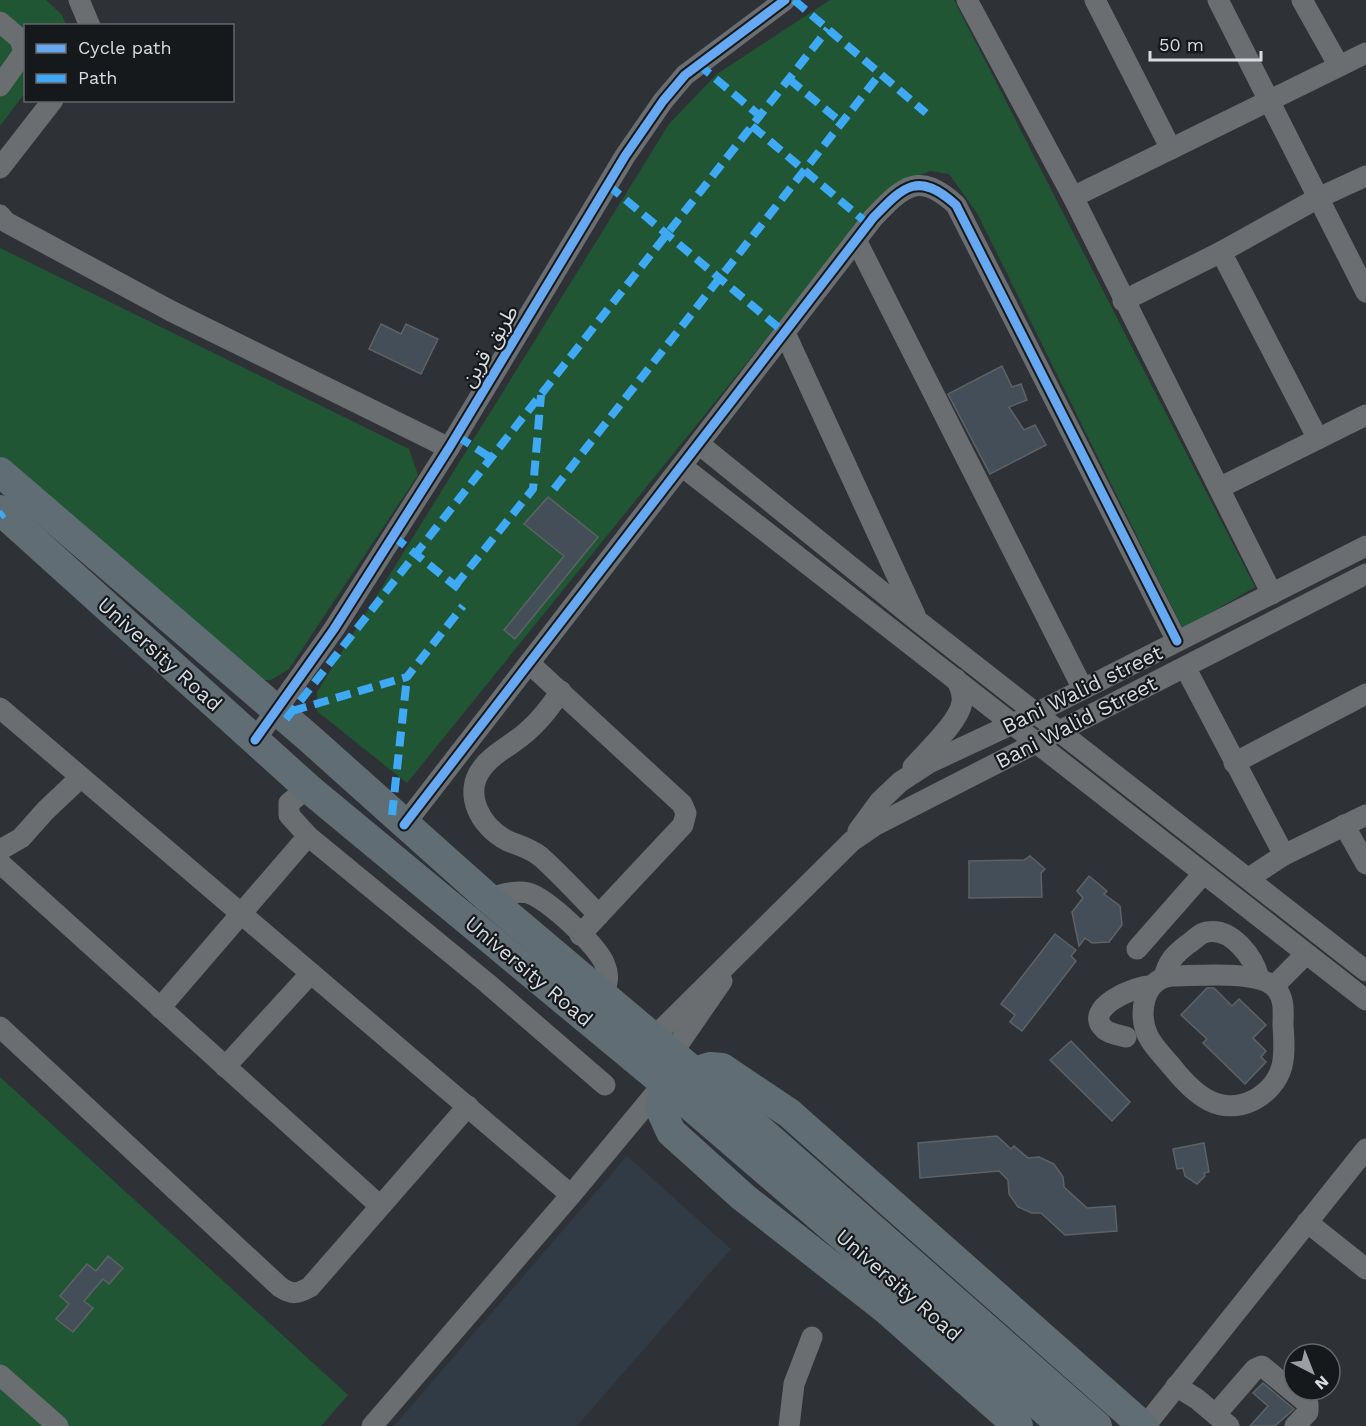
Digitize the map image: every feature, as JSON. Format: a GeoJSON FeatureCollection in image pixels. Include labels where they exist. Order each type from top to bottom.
{"type":"FeatureCollection","features":[{"type":"Feature","properties":{"kind":"highway","name":"University Road"},"geometry":{"type":"LineString","coordinates":[[0,472],[602,996],[673,1067],[1063,1426]]}},
{"type":"Feature","properties":{"kind":"highway","name":"University Road"},"geometry":{"type":"LineString","coordinates":[[0,510],[308,788],[511,956],[673,1067]]}},
{"type":"Feature","properties":{"kind":"highway"},"geometry":{"type":"LineString","coordinates":[[673,1067],[663,1094],[661,1110],[671,1132],[790,1236],[887,1310],[1018,1426]]}},
{"type":"Feature","properties":{"kind":"highway"},"geometry":{"type":"LineString","coordinates":[[673,1067],[1097,1426]]}},
{"type":"Feature","properties":{"kind":"highway"},"geometry":{"type":"LineString","coordinates":[[673,1067],[722,1068],[789,1113],[1144,1426]]}},
{"type":"Feature","properties":{"kind":"street"},"geometry":{"type":"LineString","coordinates":[[79,0],[89,24]]}},
{"type":"Feature","properties":{"kind":"street","name":"طريق قرين"},"geometry":{"type":"LineString","coordinates":[[255,740],[334,629],[449,448],[625,156],[663,101],[685,75],[785,0]]}},
{"type":"Feature","properties":{"kind":"street"},"geometry":{"type":"LineString","coordinates":[[967,0],[1073,197],[1272,594]]}},
{"type":"Feature","properties":{"kind":"street"},"geometry":{"type":"LineString","coordinates":[[1095,0],[1171,149]]}},
{"type":"Feature","properties":{"kind":"street"},"geometry":{"type":"LineString","coordinates":[[1218,0],[1271,100],[1366,292]]}},
{"type":"Feature","properties":{"kind":"street"},"geometry":{"type":"LineString","coordinates":[[1302,0],[1339,66]]}},
{"type":"Feature","properties":{"kind":"street"},"geometry":{"type":"LineString","coordinates":[[0,22],[20,39],[24,52],[0,85]]}},
{"type":"Feature","properties":{"kind":"street"},"geometry":{"type":"LineString","coordinates":[[1073,197],[1366,53]]}},
{"type":"Feature","properties":{"kind":"street"},"geometry":{"type":"LineString","coordinates":[[0,168],[51,102]]}},
{"type":"Feature","properties":{"kind":"street"},"geometry":{"type":"LineString","coordinates":[[1124,301],[1221,252],[1318,198],[1366,176]]}},
{"type":"Feature","properties":{"kind":"street"},"geometry":{"type":"LineString","coordinates":[[405,825],[873,218],[900,190],[911,186],[933,188],[956,205],[1178,641]]}},
{"type":"Feature","properties":{"kind":"street"},"geometry":{"type":"LineString","coordinates":[[0,215],[6,222],[171,311],[449,448]]}},
{"type":"Feature","properties":{"kind":"street"},"geometry":{"type":"LineString","coordinates":[[856,240],[1083,689]]}},
{"type":"Feature","properties":{"kind":"street"},"geometry":{"type":"LineString","coordinates":[[1221,252],[1318,439]]}},
{"type":"Feature","properties":{"kind":"street"},"geometry":{"type":"LineString","coordinates":[[785,333],[918,621]]}},
{"type":"Feature","properties":{"kind":"street"},"geometry":{"type":"LineString","coordinates":[[1219,488],[1366,415]]}},
{"type":"Feature","properties":{"kind":"street"},"geometry":{"type":"LineString","coordinates":[[699,444],[918,621],[1366,971]]}},
{"type":"Feature","properties":{"kind":"street"},"geometry":{"type":"LineString","coordinates":[[683,467],[1366,1000]]}},
{"type":"Feature","properties":{"kind":"street","name":"Bani Walid street"},"geometry":{"type":"LineString","coordinates":[[852,842],[865,820],[900,782],[929,764],[1036,713],[1366,546]]}},
{"type":"Feature","properties":{"kind":"street","name":"Bani Walid Street"},"geometry":{"type":"LineString","coordinates":[[852,842],[898,812],[1366,574]]}},
{"type":"Feature","properties":{"kind":"street"},"geometry":{"type":"LineString","coordinates":[[530,663],[682,804],[686,813],[683,825],[580,935]]}},
{"type":"Feature","properties":{"kind":"street"},"geometry":{"type":"LineString","coordinates":[[1185,667],[1284,855]]}},
{"type":"Feature","properties":{"kind":"street"},"geometry":{"type":"LineString","coordinates":[[900,782],[958,716],[962,703],[962,691],[956,679]]}},
{"type":"Feature","properties":{"kind":"street"},"geometry":{"type":"LineString","coordinates":[[561,692],[549,710],[526,732],[498,751],[483,765],[473,780],[472,796],[480,816],[493,830],[508,840],[525,846],[540,857],[599,915]]}},
{"type":"Feature","properties":{"kind":"street"},"geometry":{"type":"LineString","coordinates":[[1234,763],[1366,694]]}},
{"type":"Feature","properties":{"kind":"street"},"geometry":{"type":"LineString","coordinates":[[0,708],[571,1195]]}},
{"type":"Feature","properties":{"kind":"street"},"geometry":{"type":"LineString","coordinates":[[0,850],[21,838],[46,810],[81,777]]}},
{"type":"Feature","properties":{"kind":"street"},"geometry":{"type":"LineString","coordinates":[[308,788],[289,803],[289,815],[308,836],[487,983],[605,1085]]}},
{"type":"Feature","properties":{"kind":"street"},"geometry":{"type":"LineString","coordinates":[[1249,878],[1284,855],[1366,814]]}},
{"type":"Feature","properties":{"kind":"street"},"geometry":{"type":"LineString","coordinates":[[1344,825],[1366,864]]}},
{"type":"Feature","properties":{"kind":"street"},"geometry":{"type":"LineString","coordinates":[[160,1008],[308,836]]}},
{"type":"Feature","properties":{"kind":"street"},"geometry":{"type":"LineString","coordinates":[[372,1426],[571,1195],[673,1067],[735,959],[852,842]]}},
{"type":"Feature","properties":{"kind":"street"},"geometry":{"type":"LineString","coordinates":[[0,863],[379,1205]]}},
{"type":"Feature","properties":{"kind":"street"},"geometry":{"type":"LineString","coordinates":[[1137,949],[1203,874]]}},
{"type":"Feature","properties":{"kind":"street"},"geometry":{"type":"LineString","coordinates":[[488,898],[514,892],[535,896],[596,951],[606,966],[608,983],[602,996]]}},
{"type":"Feature","properties":{"kind":"street"},"geometry":{"type":"LineString","coordinates":[[1211,931],[1234,941],[1246,951],[1267,982],[1283,1003],[1284,1055],[1280,1071],[1272,1086],[1259,1097],[1244,1104],[1227,1106],[1211,1102],[1196,1094],[1149,1037],[1144,1002],[1157,981],[1174,955],[1201,934],[1211,931]]}},
{"type":"Feature","properties":{"kind":"street"},"geometry":{"type":"LineString","coordinates":[[1126,1037],[1104,1029],[1100,1022],[1100,1014],[1105,1007],[1128,990],[1157,981],[1267,982],[1306,954]]}},
{"type":"Feature","properties":{"kind":"street"},"geometry":{"type":"LineString","coordinates":[[1329,972],[1344,954]]}},
{"type":"Feature","properties":{"kind":"street"},"geometry":{"type":"LineString","coordinates":[[487,983],[511,956]]}},
{"type":"Feature","properties":{"kind":"street"},"geometry":{"type":"LineString","coordinates":[[225,1067],[311,973]]}},
{"type":"Feature","properties":{"kind":"street"},"geometry":{"type":"LineString","coordinates":[[0,1027],[280,1287],[291,1294],[300,1293],[310,1287],[379,1205],[468,1106]]}},
{"type":"Feature","properties":{"kind":"street"},"geometry":{"type":"LineString","coordinates":[[1144,1426],[1366,1149]]}},
{"type":"Feature","properties":{"kind":"street"},"geometry":{"type":"LineString","coordinates":[[1307,1222],[1366,1269]]}},
{"type":"Feature","properties":{"kind":"street"},"geometry":{"type":"LineString","coordinates":[[789,1426],[794,1384],[812,1337]]}},
{"type":"Feature","properties":{"kind":"street"},"geometry":{"type":"LineString","coordinates":[[1176,1386],[1222,1420],[1255,1369],[1262,1366],[1308,1404],[1308,1412],[1296,1426]]}},
{"type":"Feature","properties":{"kind":"street"},"geometry":{"type":"LineString","coordinates":[[0,1376],[58,1426]]}},
{"type":"Feature","properties":{"kind":"shaded area"},"geometry":{"type":"Polygon","coordinates":[[[627,1156],[731,1249],[577,1426],[394,1426],[627,1156]]]}},
{"type":"Feature","properties":{"kind":"green space"},"geometry":{"type":"Polygon","coordinates":[[[0,0],[46,0],[62,15],[66,24],[24,24],[24,94],[0,126],[0,0]]]}},
{"type":"Feature","properties":{"kind":"green space"},"geometry":{"type":"Polygon","coordinates":[[[830,0],[954,0],[1255,587],[1183,629],[977,213],[949,174],[930,171],[901,183],[868,213],[407,783],[317,711],[317,692],[669,124],[717,74],[830,0]]]}},
{"type":"Feature","properties":{"kind":"green space"},"geometry":{"type":"Polygon","coordinates":[[[0,248],[409,449],[418,475],[289,669],[271,680],[249,680],[0,465],[0,248]]]}},
{"type":"Feature","properties":{"kind":"green space"},"geometry":{"type":"Polygon","coordinates":[[[0,1077],[348,1395],[321,1426],[0,1426],[0,1077]]]}},
{"type":"Feature","properties":{"kind":"building"},"geometry":{"type":"Polygon","coordinates":[[[381,324],[401,334],[406,324],[438,339],[421,374],[369,349],[381,324]]]}},
{"type":"Feature","properties":{"kind":"building"},"geometry":{"type":"Polygon","coordinates":[[[1002,366],[1012,387],[1021,384],[1027,400],[1009,407],[1024,430],[1035,425],[1046,445],[990,474],[948,394],[1002,366]]]}},
{"type":"Feature","properties":{"kind":"building"},"geometry":{"type":"Polygon","coordinates":[[[548,497],[598,537],[515,639],[504,630],[564,556],[524,524],[548,497]]]}},
{"type":"Feature","properties":{"kind":"building"},"geometry":{"type":"Polygon","coordinates":[[[1030,856],[1045,869],[1041,873],[1042,897],[969,898],[969,861],[1024,860],[1030,856]]]}},
{"type":"Feature","properties":{"kind":"building"},"geometry":{"type":"Polygon","coordinates":[[[1089,876],[1107,891],[1104,894],[1120,906],[1122,925],[1109,942],[1092,943],[1085,938],[1079,946],[1072,912],[1083,898],[1077,891],[1089,876]]]}},
{"type":"Feature","properties":{"kind":"building"},"geometry":{"type":"Polygon","coordinates":[[[1055,934],[1076,950],[1071,956],[1076,961],[1022,1031],[1010,1022],[1015,1015],[1001,1004],[1055,934]]]}},
{"type":"Feature","properties":{"kind":"building"},"geometry":{"type":"Polygon","coordinates":[[[1207,988],[1214,988],[1232,1006],[1239,999],[1266,1025],[1253,1038],[1266,1051],[1261,1057],[1266,1062],[1245,1084],[1203,1043],[1207,1039],[1181,1015],[1207,988]]]}},
{"type":"Feature","properties":{"kind":"building"},"geometry":{"type":"Polygon","coordinates":[[[1071,1041],[1130,1102],[1112,1121],[1050,1060],[1071,1041]]]}},
{"type":"Feature","properties":{"kind":"building"},"geometry":{"type":"Polygon","coordinates":[[[997,1136],[1011,1149],[1014,1146],[1028,1158],[1039,1157],[1054,1164],[1063,1177],[1064,1187],[1087,1208],[1115,1206],[1117,1231],[1065,1235],[1041,1213],[1032,1213],[1018,1207],[1009,1194],[1008,1180],[999,1171],[920,1178],[918,1143],[997,1136]]]}},
{"type":"Feature","properties":{"kind":"building"},"geometry":{"type":"Polygon","coordinates":[[[1204,1143],[1209,1172],[1204,1173],[1205,1176],[1197,1184],[1185,1176],[1183,1168],[1177,1169],[1173,1149],[1204,1143]]]}},
{"type":"Feature","properties":{"kind":"building"},"geometry":{"type":"Polygon","coordinates":[[[108,1256],[123,1268],[109,1284],[103,1279],[84,1301],[93,1308],[73,1332],[56,1319],[69,1304],[60,1296],[87,1264],[96,1271],[108,1256]]]}},
{"type":"Feature","properties":{"kind":"building"},"geometry":{"type":"Polygon","coordinates":[[[1263,1383],[1282,1399],[1282,1402],[1286,1402],[1294,1409],[1275,1426],[1250,1426],[1268,1406],[1253,1393],[1263,1383]]]}},
{"type":"Feature","properties":{"kind":"marked path"},"geometry":{"type":"LineString","coordinates":[[794,0],[926,113]]}},
{"type":"Feature","properties":{"kind":"marked path"},"geometry":{"type":"LineString","coordinates":[[286,719],[828,29]]}},
{"type":"Feature","properties":{"kind":"marked path"},"geometry":{"type":"LineString","coordinates":[[698,64],[760,116]]}},
{"type":"Feature","properties":{"kind":"marked path"},"geometry":{"type":"LineString","coordinates":[[554,489],[880,74]]}},
{"type":"Feature","properties":{"kind":"marked path"},"geometry":{"type":"LineString","coordinates":[[789,79],[842,123]]}},
{"type":"Feature","properties":{"kind":"marked path"},"geometry":{"type":"LineString","coordinates":[[752,126],[868,224]]}},
{"type":"Feature","properties":{"kind":"marked path"},"geometry":{"type":"LineString","coordinates":[[608,185],[785,333]]}},
{"type":"Feature","properties":{"kind":"marked path"},"geometry":{"type":"LineString","coordinates":[[455,586],[533,489],[541,395]]}},
{"type":"Feature","properties":{"kind":"marked path"},"geometry":{"type":"LineString","coordinates":[[457,436],[491,458]]}},
{"type":"Feature","properties":{"kind":"marked path"},"geometry":{"type":"LineString","coordinates":[[0,516],[4,513]]}},
{"type":"Feature","properties":{"kind":"marked path"},"geometry":{"type":"LineString","coordinates":[[393,536],[462,591]]}},
{"type":"Feature","properties":{"kind":"marked path"},"geometry":{"type":"LineString","coordinates":[[292,711],[407,677],[463,606]]}},
{"type":"Feature","properties":{"kind":"marked path"},"geometry":{"type":"LineString","coordinates":[[392,815],[407,677]]}},
{"type":"Feature","properties":{"kind":"cycle path"},"geometry":{"type":"LineString","coordinates":[[255,740],[334,629],[449,448],[625,156],[663,101],[685,75],[785,0]]}},
{"type":"Feature","properties":{"kind":"cycle path"},"geometry":{"type":"LineString","coordinates":[[404,825],[873,218],[893,198],[912,187],[931,188],[956,205],[1177,641]]}}]}
